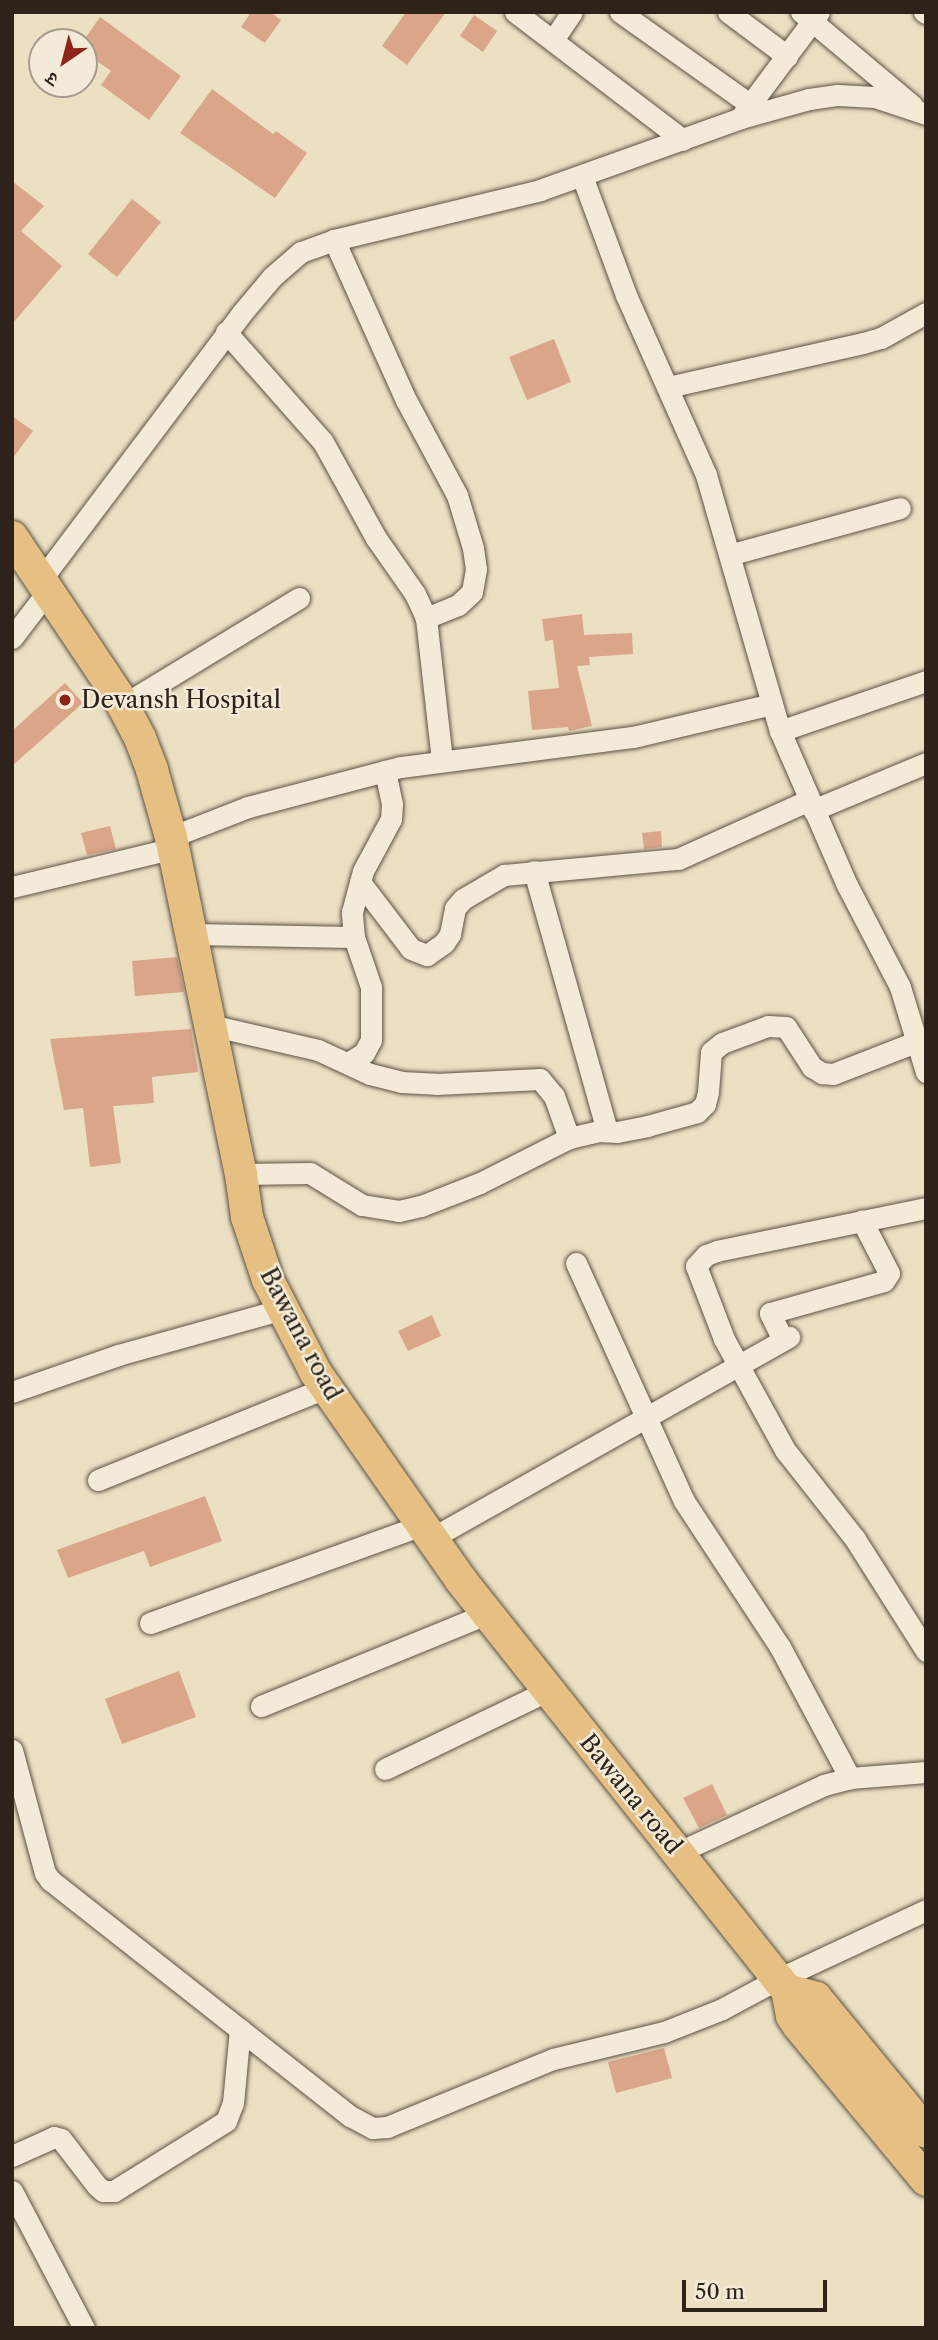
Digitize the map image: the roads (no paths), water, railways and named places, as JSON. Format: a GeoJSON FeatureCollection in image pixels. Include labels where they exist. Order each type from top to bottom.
{"type":"FeatureCollection","features":[{"type":"Feature","properties":{"kind":"main road","name":"Bawana road"},"geometry":{"type":"LineString","coordinates":[[12,537],[123,705],[148,760],[173,842],[241,1174],[247,1217],[268,1280],[326,1388],[488,1614],[783,1985],[792,2015],[798,2025],[926,2180]]}},
{"type":"Feature","properties":{"kind":"main road"},"geometry":{"type":"LineString","coordinates":[[783,1985],[816,1998],[926,2132]]}},
{"type":"Feature","properties":{"kind":"street"},"geometry":{"type":"LineString","coordinates":[[514,12],[684,140]]}},
{"type":"Feature","properties":{"kind":"street"},"geometry":{"type":"LineString","coordinates":[[552,40],[572,12]]}},
{"type":"Feature","properties":{"kind":"street"},"geometry":{"type":"LineString","coordinates":[[620,12],[746,111]]}},
{"type":"Feature","properties":{"kind":"street"},"geometry":{"type":"LineString","coordinates":[[728,12],[787,56]]}},
{"type":"Feature","properties":{"kind":"street"},"geometry":{"type":"LineString","coordinates":[[746,111],[787,56],[811,16],[921,112]]}},
{"type":"Feature","properties":{"kind":"street"},"geometry":{"type":"LineString","coordinates":[[12,638],[43,587],[226,332],[272,277],[302,252],[334,240],[505,200],[582,176],[684,140],[746,111],[838,95],[875,97],[921,112]]}},
{"type":"Feature","properties":{"kind":"street"},"geometry":{"type":"LineString","coordinates":[[241,1174],[310,1174],[362,1205],[398,1211],[421,1206],[480,1183],[550,1146],[569,1139],[647,1126],[697,1112],[705,1104],[708,1092],[711,1052],[722,1043],[768,1026],[786,1027],[812,1067],[822,1073],[833,1074],[923,1058],[890,964],[847,886],[780,731],[732,554],[706,475],[626,295],[582,176]]}},
{"type":"Feature","properties":{"kind":"street"},"geometry":{"type":"LineString","coordinates":[[334,240],[406,400],[457,495],[473,548],[476,569],[471,592],[458,605],[426,618]]}},
{"type":"Feature","properties":{"kind":"street"},"geometry":{"type":"LineString","coordinates":[[668,387],[881,338],[926,313]]}},
{"type":"Feature","properties":{"kind":"street"},"geometry":{"type":"LineString","coordinates":[[226,332],[323,442],[359,510],[415,594],[426,618],[442,761]]}},
{"type":"Feature","properties":{"kind":"street"},"geometry":{"type":"LineString","coordinates":[[732,554],[900,508]]}},
{"type":"Feature","properties":{"kind":"street"},"geometry":{"type":"LineString","coordinates":[[123,705],[299,598]]}},
{"type":"Feature","properties":{"kind":"street"},"geometry":{"type":"LineString","coordinates":[[780,731],[926,681]]}},
{"type":"Feature","properties":{"kind":"street"},"geometry":{"type":"LineString","coordinates":[[12,887],[173,842],[248,807],[385,771],[442,761],[633,737],[772,704]]}},
{"type":"Feature","properties":{"kind":"street"},"geometry":{"type":"LineString","coordinates":[[360,882],[411,949],[427,955],[444,943],[450,934],[455,908],[463,899],[505,875],[594,865],[639,865],[678,859],[811,805],[926,764]]}},
{"type":"Feature","properties":{"kind":"street"},"geometry":{"type":"LineString","coordinates":[[348,1063],[364,1053],[371,1041],[374,1012],[371,987],[354,937],[352,912],[371,852],[391,819],[392,804],[385,771]]}},
{"type":"Feature","properties":{"kind":"street"},"geometry":{"type":"LineString","coordinates":[[534,871],[607,1131]]}},
{"type":"Feature","properties":{"kind":"street"},"geometry":{"type":"LineString","coordinates":[[191,934],[354,937]]}},
{"type":"Feature","properties":{"kind":"street"},"geometry":{"type":"LineString","coordinates":[[210,1026],[318,1050],[370,1074],[401,1082],[436,1084],[540,1079],[554,1096],[569,1139]]}},
{"type":"Feature","properties":{"kind":"street"},"geometry":{"type":"LineString","coordinates":[[926,1208],[717,1251],[699,1262],[698,1273],[738,1366],[785,1450],[847,1529],[926,1651]]}},
{"type":"Feature","properties":{"kind":"street"},"geometry":{"type":"LineString","coordinates":[[150,1623],[427,1532],[646,1420],[786,1339],[770,1313],[884,1281],[889,1272],[862,1221]]}},
{"type":"Feature","properties":{"kind":"street"},"geometry":{"type":"LineString","coordinates":[[576,1263],[691,1514],[780,1647],[850,1778]]}},
{"type":"Feature","properties":{"kind":"street"},"geometry":{"type":"LineString","coordinates":[[12,1392],[118,1354],[283,1309]]}},
{"type":"Feature","properties":{"kind":"street"},"geometry":{"type":"LineString","coordinates":[[98,1480],[326,1388]]}},
{"type":"Feature","properties":{"kind":"street"},"geometry":{"type":"LineString","coordinates":[[261,1706],[488,1614]]}},
{"type":"Feature","properties":{"kind":"street"},"geometry":{"type":"LineString","coordinates":[[385,1769],[547,1691]]}},
{"type":"Feature","properties":{"kind":"street"},"geometry":{"type":"LineString","coordinates":[[12,1750],[45,1873],[366,2126],[380,2128],[553,2059],[663,2032],[722,2010],[783,1985],[926,1910]]}},
{"type":"Feature","properties":{"kind":"street"},"geometry":{"type":"LineString","coordinates":[[679,1852],[824,1785],[850,1778],[926,1772]]}},
{"type":"Feature","properties":{"kind":"street"},"geometry":{"type":"LineString","coordinates":[[12,2156],[54,2137],[61,2139],[97,2186],[103,2191],[114,2191],[226,2121],[233,2103],[240,2029]]}},
{"type":"Feature","properties":{"kind":"street"},"geometry":{"type":"LineString","coordinates":[[12,2191],[18,2215],[84,2328]]}},
{"type":"Feature","properties":{"kind":"place","name":"Devansh Hospital"},"geometry":{"type":"Point","coordinates":[65,700]}}]}
